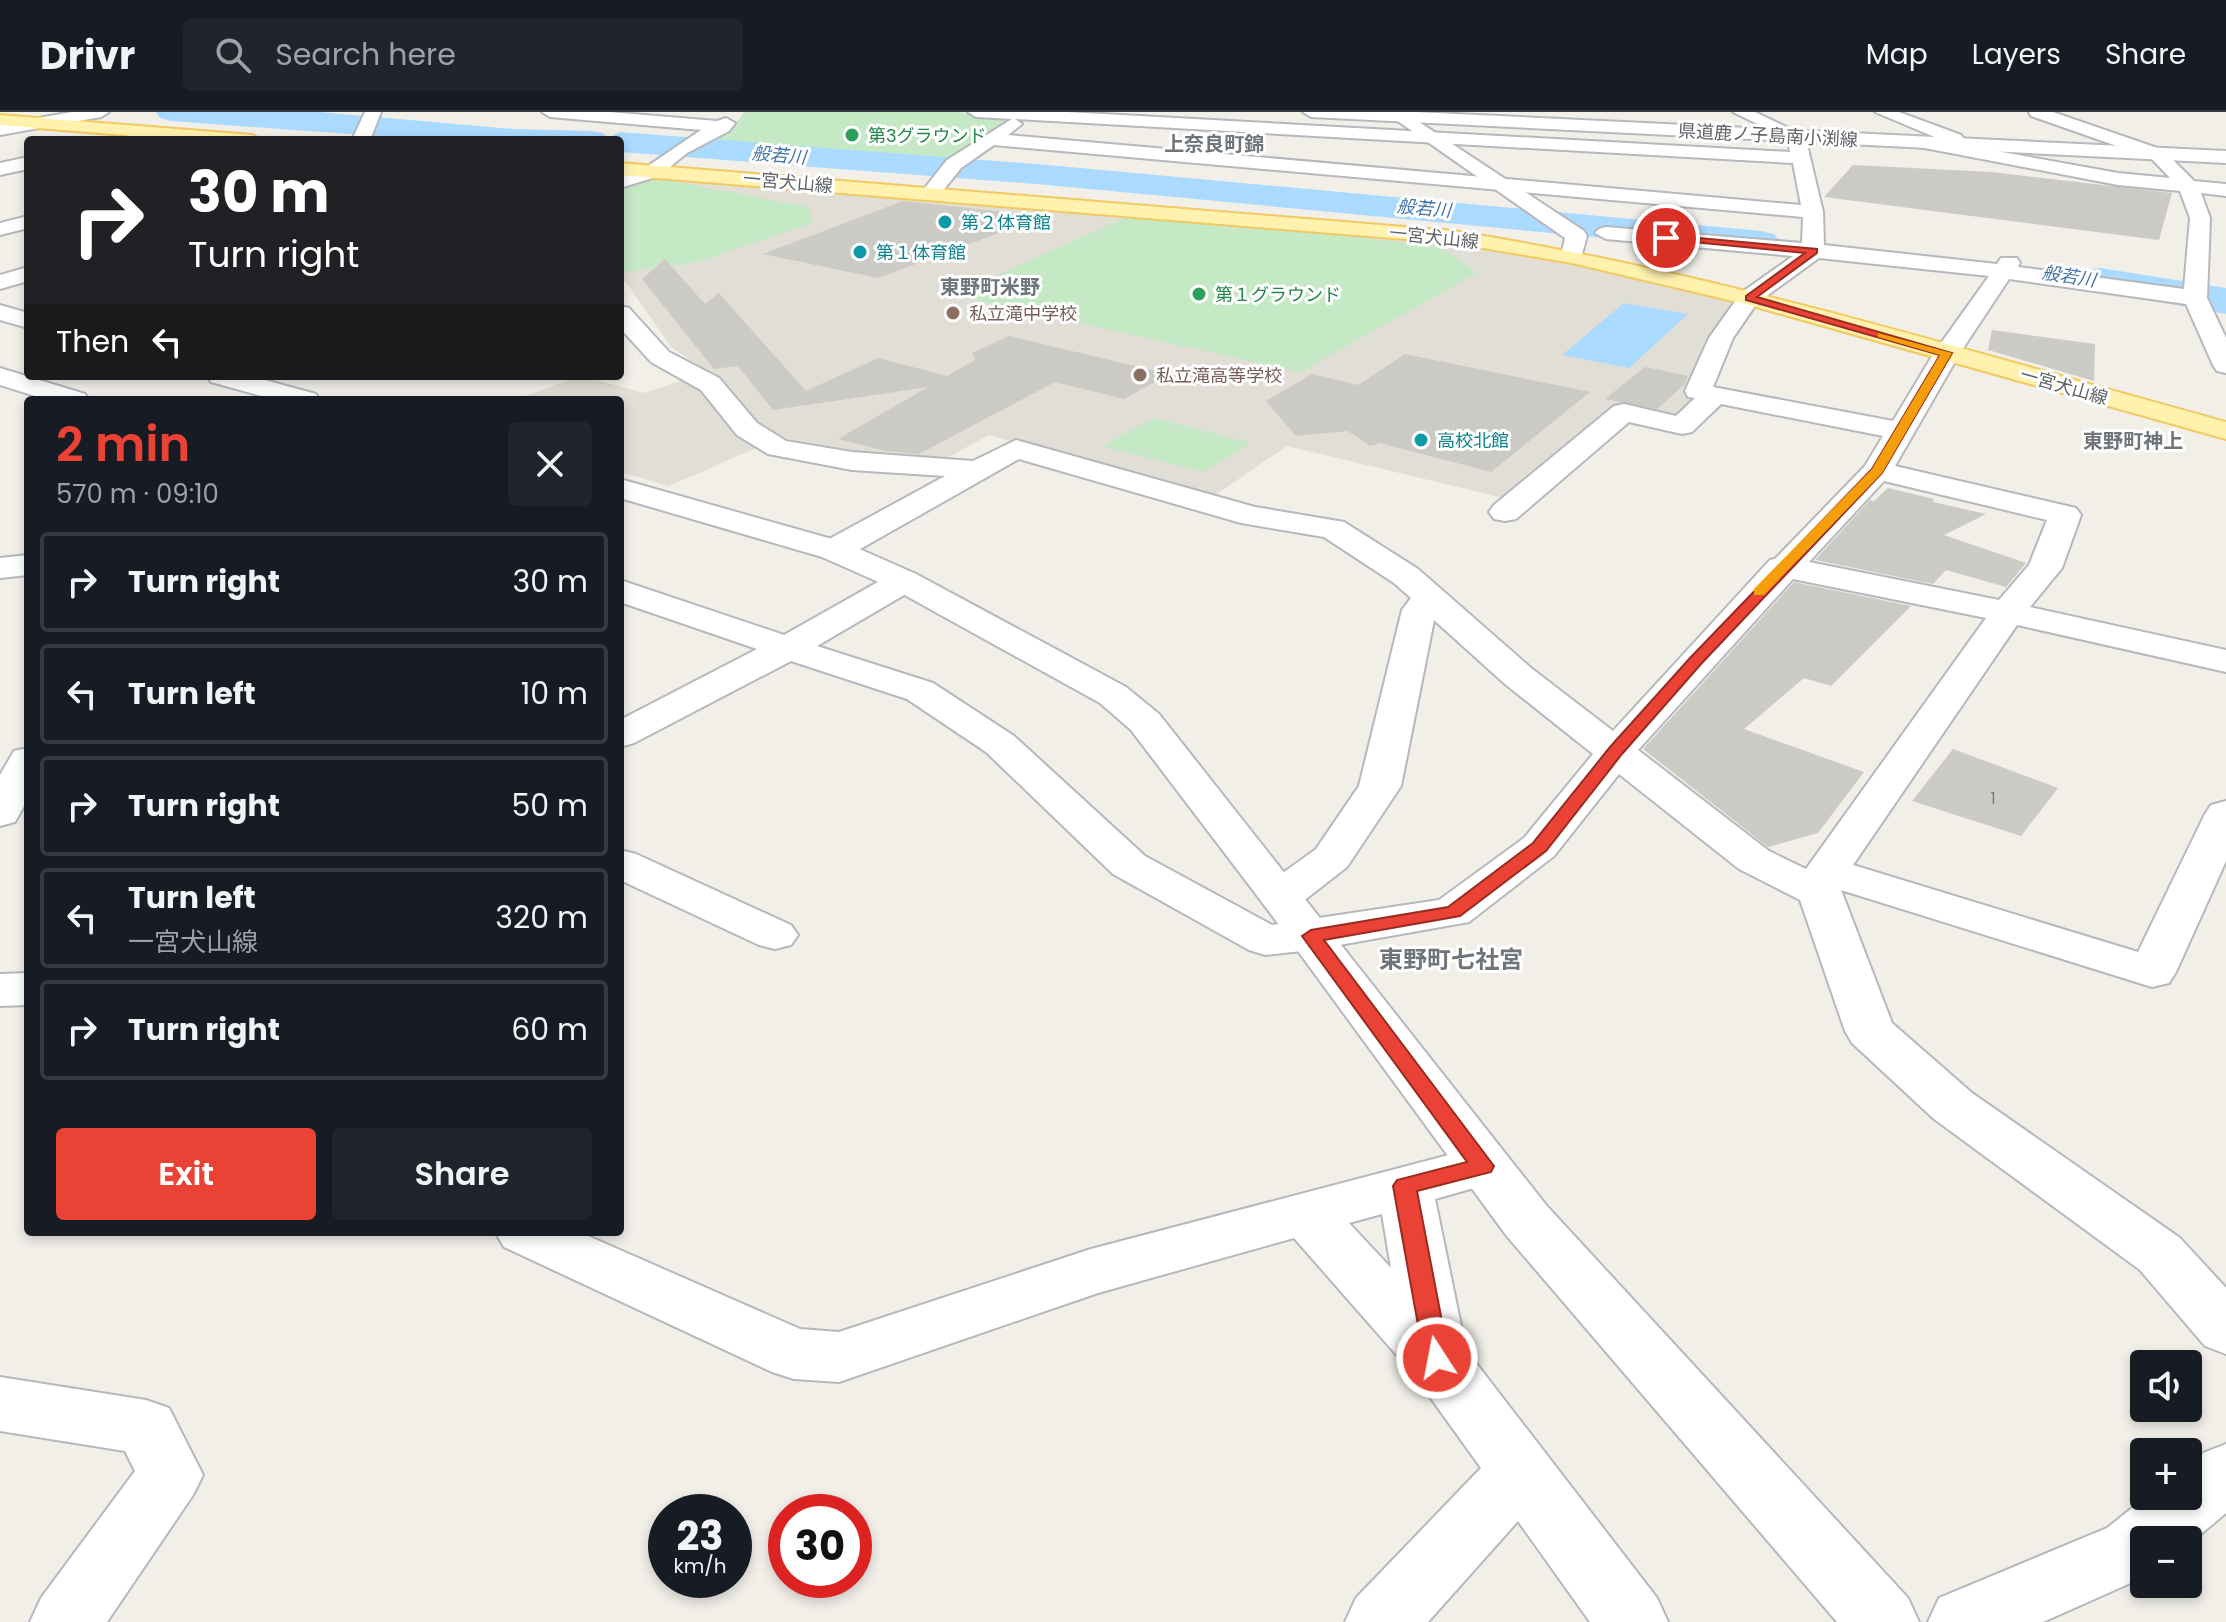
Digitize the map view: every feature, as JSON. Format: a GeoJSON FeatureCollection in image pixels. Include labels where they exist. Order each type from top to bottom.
{"type":"FeatureCollection","features":[{"type":"Feature","properties":{"kind":"main road"},"geometry":{"type":"LineString","coordinates":[[0,120],[202,136]]}},
{"type":"Feature","properties":{"kind":"main road","name":"一宮犬山線"},"geometry":{"type":"LineString","coordinates":[[624,169],[1454,237],[1572,256],[1749,298],[2226,431]]}},
{"type":"Feature","properties":{"kind":"street"},"geometry":{"type":"LineString","coordinates":[[0,130],[101,112]]}},
{"type":"Feature","properties":{"kind":"street"},"geometry":{"type":"LineString","coordinates":[[363,136],[373,112]]}},
{"type":"Feature","properties":{"kind":"street"},"geometry":{"type":"LineString","coordinates":[[550,112],[723,127]]}},
{"type":"Feature","properties":{"kind":"street"},"geometry":{"type":"LineString","coordinates":[[624,181],[652,172],[686,146],[723,127],[735,112]]}},
{"type":"Feature","properties":{"kind":"street"},"geometry":{"type":"LineString","coordinates":[[976,112],[1213,119],[1435,140],[1800,158]]}},
{"type":"Feature","properties":{"kind":"street","name":"県道鹿ノ子島南小渕線"},"geometry":{"type":"LineString","coordinates":[[1311,112],[1521,117],[1796,136],[2226,157]]}},
{"type":"Feature","properties":{"kind":"street"},"geometry":{"type":"LineString","coordinates":[[1741,112],[1796,136],[1813,212],[1814,247]]}},
{"type":"Feature","properties":{"kind":"street"},"geometry":{"type":"LineString","coordinates":[[1883,112],[1968,145]]}},
{"type":"Feature","properties":{"kind":"street"},"geometry":{"type":"LineString","coordinates":[[2037,112],[2157,154],[2188,186],[2200,218],[2195,294],[2226,365]]}},
{"type":"Feature","properties":{"kind":"street"},"geometry":{"type":"LineString","coordinates":[[930,194],[951,166],[1028,114]]}},
{"type":"Feature","properties":{"kind":"street"},"geometry":{"type":"LineString","coordinates":[[1396,114],[1576,236],[1572,256]]}},
{"type":"Feature","properties":{"kind":"street"},"geometry":{"type":"LineString","coordinates":[[2065,122],[2094,115]]}},
{"type":"Feature","properties":{"kind":"street"},"geometry":{"type":"LineString","coordinates":[[1178,163],[1213,119]]}},
{"type":"Feature","properties":{"kind":"street"},"geometry":{"type":"LineString","coordinates":[[150,136],[164,133]]}},
{"type":"Feature","properties":{"kind":"street"},"geometry":{"type":"LineString","coordinates":[[991,139],[1178,163],[1502,185],[1813,212]]}},
{"type":"Feature","properties":{"kind":"street"},"geometry":{"type":"LineString","coordinates":[[1920,142],[2118,179],[2226,190]]}},
{"type":"Feature","properties":{"kind":"street"},"geometry":{"type":"LineString","coordinates":[[1,168],[24,164]]}},
{"type":"Feature","properties":{"kind":"street"},"geometry":{"type":"LineString","coordinates":[[1,168],[24,172]]}},
{"type":"Feature","properties":{"kind":"street"},"geometry":{"type":"LineString","coordinates":[[0,229],[24,223]]}},
{"type":"Feature","properties":{"kind":"street"},"geometry":{"type":"LineString","coordinates":[[1606,233],[1814,247],[2006,266],[2195,294]]}},
{"type":"Feature","properties":{"kind":"street"},"geometry":{"type":"LineString","coordinates":[[1814,247],[1749,298],[1721,338],[1698,391],[1900,431]]}},
{"type":"Feature","properties":{"kind":"street"},"geometry":{"type":"LineString","coordinates":[[624,592],[920,691],[1000,744],[1129,865],[1265,940],[1311,936],[1453,912],[1539,847],[1616,751],[1782,567],[1877,471],[1947,353],[2006,266]]}},
{"type":"Feature","properties":{"kind":"street"},"geometry":{"type":"LineString","coordinates":[[0,282],[24,275]]}},
{"type":"Feature","properties":{"kind":"street"},"geometry":{"type":"LineString","coordinates":[[0,312],[24,320]]}},
{"type":"Feature","properties":{"kind":"street"},"geometry":{"type":"LineString","coordinates":[[624,317],[660,357],[710,384],[747,429],[778,448],[852,461],[982,470]]}},
{"type":"Feature","properties":{"kind":"street"},"geometry":{"type":"LineString","coordinates":[[14,380],[63,396]]}},
{"type":"Feature","properties":{"kind":"street"},"geometry":{"type":"LineString","coordinates":[[228,383],[288,396]]}},
{"type":"Feature","properties":{"kind":"street"},"geometry":{"type":"LineString","coordinates":[[1505,512],[1624,412],[1682,426],[1715,395]]}},
{"type":"Feature","properties":{"kind":"street"},"geometry":{"type":"LineString","coordinates":[[834,550],[1016,449],[1252,516],[1333,529],[1406,576],[1518,676],[1754,860],[2152,972],[2226,814]]}},
{"type":"Feature","properties":{"kind":"street"},"geometry":{"type":"LineString","coordinates":[[1823,881],[2008,612],[2045,568],[2065,515],[1877,471]]}},
{"type":"Feature","properties":{"kind":"street"},"geometry":{"type":"LineString","coordinates":[[624,489],[834,550],[904,581],[1113,695],[1145,722],[1526,1220],[1883,1622]]}},
{"type":"Feature","properties":{"kind":"street"},"geometry":{"type":"LineString","coordinates":[[0,568],[24,565]]}},
{"type":"Feature","properties":{"kind":"street"},"geometry":{"type":"LineString","coordinates":[[1782,567],[2008,612],[2226,661]]}},
{"type":"Feature","properties":{"kind":"street"},"geometry":{"type":"LineString","coordinates":[[624,733],[789,647],[904,581]]}},
{"type":"Feature","properties":{"kind":"street"},"geometry":{"type":"LineString","coordinates":[[1281,896],[1332,858],[1380,786],[1419,610],[1430,598]]}},
{"type":"Feature","properties":{"kind":"street"},"geometry":{"type":"LineString","coordinates":[[0,813],[24,768]]}},
{"type":"Feature","properties":{"kind":"street"},"geometry":{"type":"LineString","coordinates":[[624,865],[775,935]]}},
{"type":"Feature","properties":{"kind":"street"},"geometry":{"type":"LineString","coordinates":[[1823,881],[1870,1031],[1953,1106],[2160,1254],[2226,1329]]}},
{"type":"Feature","properties":{"kind":"street"},"geometry":{"type":"LineString","coordinates":[[0,990],[24,989]]}},
{"type":"Feature","properties":{"kind":"street"},"geometry":{"type":"LineString","coordinates":[[533,1236],[794,1354],[839,1357],[1091,1272],[1483,1166]]}},
{"type":"Feature","properties":{"kind":"street"},"geometry":{"type":"LineString","coordinates":[[1405,1186],[1437,1358]]}},
{"type":"Feature","properties":{"kind":"street"},"geometry":{"type":"LineString","coordinates":[[1305,1213],[1437,1358],[1632,1622]]}},
{"type":"Feature","properties":{"kind":"street"},"geometry":{"type":"LineString","coordinates":[[0,1404],[146,1427],[170,1475],[66,1622]]}},
{"type":"Feature","properties":{"kind":"street"},"geometry":{"type":"LineString","coordinates":[[1381,1622],[1520,1472]]}},
{"type":"Feature","properties":{"kind":"street"},"geometry":{"type":"LineString","coordinates":[[1964,1622],[2131,1550],[2226,1473]]}},
{"type":"Feature","properties":{"kind":"shaded area"},"geometry":{"type":"Polygon","coordinates":[[[658,174],[1447,243],[1541,258],[1732,301],[1705,353],[1703,396],[1681,422],[1623,410],[1508,499],[1287,446],[1211,498],[989,435],[945,459],[865,453],[781,437],[669,486],[624,473],[624,396],[525,396],[570,380],[596,380],[644,393],[708,372],[671,347],[624,282],[624,183],[658,174]]]}},
{"type":"Feature","properties":{"kind":"green space","name":"第3グラウンド"},"geometry":{"type":"Polygon","coordinates":[[[744,112],[954,112],[1013,118],[944,163],[703,142],[732,129],[744,112]]]}},
{"type":"Feature","properties":{"kind":"green space"},"geometry":{"type":"Polygon","coordinates":[[[657,178],[808,207],[813,223],[701,261],[624,272],[624,184],[657,178]]]}},
{"type":"Feature","properties":{"kind":"green space","name":"第１グラウンド"},"geometry":{"type":"Polygon","coordinates":[[[1133,214],[1439,246],[1477,273],[1300,372],[960,297],[960,292],[1133,214]]]}},
{"type":"Feature","properties":{"kind":"green space"},"geometry":{"type":"Polygon","coordinates":[[[1153,418],[1251,443],[1203,472],[1103,446],[1153,418]]]}},
{"type":"Feature","properties":{"kind":"water"},"geometry":{"type":"Polygon","coordinates":[[[1624,303],[1688,314],[1629,368],[1562,355],[1624,303]]]}},
{"type":"Feature","properties":{"kind":"building"},"geometry":{"type":"Polygon","coordinates":[[[1853,165],[1992,172],[2172,193],[2159,240],[1824,197],[1853,165]]]}},
{"type":"Feature","properties":{"kind":"building"},"geometry":{"type":"Polygon","coordinates":[[[903,201],[1044,216],[878,278],[763,254],[903,201]]]}},
{"type":"Feature","properties":{"kind":"building"},"geometry":{"type":"Polygon","coordinates":[[[665,259],[705,304],[719,293],[806,391],[878,358],[947,376],[975,360],[972,353],[1009,336],[1169,374],[1124,399],[1055,382],[919,454],[885,451],[838,439],[928,387],[773,410],[738,366],[714,369],[642,279],[665,259]]]}},
{"type":"Feature","properties":{"kind":"building"},"geometry":{"type":"Polygon","coordinates":[[[1992,330],[2095,344],[2094,381],[1988,350],[1992,330]]]}},
{"type":"Feature","properties":{"kind":"building"},"geometry":{"type":"Polygon","coordinates":[[[1405,354],[1590,392],[1491,472],[1380,443],[1370,446],[1348,431],[1296,436],[1266,401],[1312,374],[1358,385],[1405,354]]]}},
{"type":"Feature","properties":{"kind":"building"},"geometry":{"type":"Polygon","coordinates":[[[1645,367],[1688,376],[1685,384],[1657,409],[1605,399],[1645,367]]]}},
{"type":"Feature","properties":{"kind":"building"},"geometry":{"type":"Polygon","coordinates":[[[1888,488],[1986,514],[1944,535],[2026,563],[2006,587],[1946,570],[1933,584],[1815,560],[1870,500],[1874,501],[1888,488]]]}},
{"type":"Feature","properties":{"kind":"building"},"geometry":{"type":"Polygon","coordinates":[[[1794,582],[1911,606],[1831,686],[1804,678],[1744,729],[1864,772],[1818,833],[1768,847],[1643,749],[1794,582]]]}},
{"type":"Feature","properties":{"kind":"building"},"geometry":{"type":"Polygon","coordinates":[[[1953,749],[2058,788],[2021,836],[1912,801],[1953,749]]]}},
{"type":"Feature","properties":{"kind":"waterway","name":"般若川"},"geometry":{"type":"LineString","coordinates":[[171,112],[491,136]]}},
{"type":"Feature","properties":{"kind":"waterway","name":"般若川"},"geometry":{"type":"LineString","coordinates":[[624,142],[1048,175],[1761,242]]}},
{"type":"Feature","properties":{"kind":"waterway","name":"般若川"},"geometry":{"type":"LineString","coordinates":[[2100,280],[2226,301]]}},
{"type":"Feature","properties":{"kind":"slow traffic"},"geometry":{"type":"LineString","coordinates":[[1759,592],[1877,471],[1947,353],[1881,335]]}},
{"type":"Feature","properties":{"kind":"place","name":"第3グラウンド"},"geometry":{"type":"Point","coordinates":[852,135]}},
{"type":"Feature","properties":{"kind":"place","name":"第２体育館"},"geometry":{"type":"Point","coordinates":[945,222]}},
{"type":"Feature","properties":{"kind":"place","name":"第１体育館"},"geometry":{"type":"Point","coordinates":[860,252]}},
{"type":"Feature","properties":{"kind":"place","name":"第１グラウンド"},"geometry":{"type":"Point","coordinates":[1199,294]}},
{"type":"Feature","properties":{"kind":"place","name":"私立滝中学校"},"geometry":{"type":"Point","coordinates":[953,313]}},
{"type":"Feature","properties":{"kind":"place","name":"私立滝高等学校"},"geometry":{"type":"Point","coordinates":[1140,375]}},
{"type":"Feature","properties":{"kind":"place","name":"高校北館"},"geometry":{"type":"Point","coordinates":[1421,440]}},
{"type":"Feature","properties":{"kind":"district","name":"上奈良町錦"},"geometry":{"type":"Point","coordinates":[1214,144]}},
{"type":"Feature","properties":{"kind":"district","name":"東野町米野"},"geometry":{"type":"Point","coordinates":[990,287]}},
{"type":"Feature","properties":{"kind":"district","name":"東野町神上"},"geometry":{"type":"Point","coordinates":[2133,441]}},
{"type":"Feature","properties":{"kind":"district","name":"東野町七社宮"},"geometry":{"type":"Point","coordinates":[1451,959]}},
{"type":"Feature","properties":{"kind":"route"},"geometry":{"type":"LineString","coordinates":[[1437,1358],[1405,1186],[1483,1166],[1311,936],[1453,912],[1539,847],[1616,751],[1696,661],[1782,567],[1877,471],[1947,353],[1749,298],[1813,251],[1666,238]]}}]}
